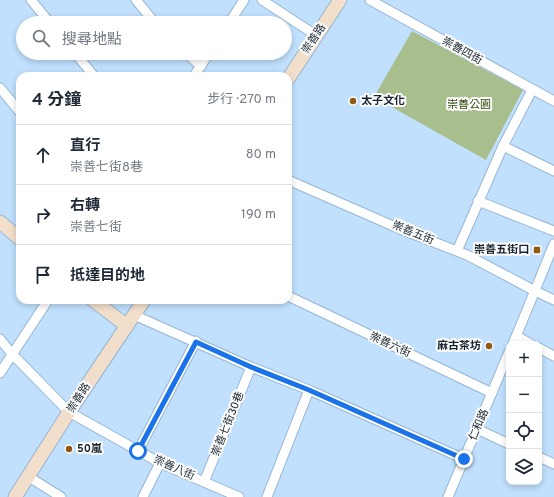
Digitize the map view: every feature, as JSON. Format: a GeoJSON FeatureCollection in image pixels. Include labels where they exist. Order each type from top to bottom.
{"type":"FeatureCollection","features":[{"type":"Feature","properties":{"kind":"street"},"geometry":{"type":"LineString","coordinates":[[31,0],[44,16]]}},
{"type":"Feature","properties":{"kind":"street"},"geometry":{"type":"LineString","coordinates":[[136,0],[149,16]]}},
{"type":"Feature","properties":{"kind":"street"},"geometry":{"type":"LineString","coordinates":[[234,16],[244,0]]}},
{"type":"Feature","properties":{"kind":"street"},"geometry":{"type":"LineString","coordinates":[[262,0],[286,16]]}},
{"type":"Feature","properties":{"kind":"street","name":"崇善路"},"geometry":{"type":"LineString","coordinates":[[292,72],[340,0]]}},
{"type":"Feature","properties":{"kind":"street","name":"崇善四街"},"geometry":{"type":"LineString","coordinates":[[370,0],[554,101]]}},
{"type":"Feature","properties":{"kind":"street"},"geometry":{"type":"LineString","coordinates":[[292,20],[317,36]]}},
{"type":"Feature","properties":{"kind":"street"},"geometry":{"type":"LineString","coordinates":[[81,60],[91,72]]}},
{"type":"Feature","properties":{"kind":"street"},"geometry":{"type":"LineString","coordinates":[[194,60],[201,66]]}},
{"type":"Feature","properties":{"kind":"street"},"geometry":{"type":"LineString","coordinates":[[197,72],[205,60]]}},
{"type":"Feature","properties":{"kind":"street"},"geometry":{"type":"LineString","coordinates":[[0,88],[16,107]]}},
{"type":"Feature","properties":{"kind":"street"},"geometry":{"type":"LineString","coordinates":[[457,251],[502,146],[532,90]]}},
{"type":"Feature","properties":{"kind":"street"},"geometry":{"type":"LineString","coordinates":[[502,146],[554,171]]}},
{"type":"Feature","properties":{"kind":"street","name":"崇善五街"},"geometry":{"type":"LineString","coordinates":[[292,182],[400,229],[467,255],[554,300]]}},
{"type":"Feature","properties":{"kind":"street"},"geometry":{"type":"LineString","coordinates":[[478,201],[554,231]]}},
{"type":"Feature","properties":{"kind":"street"},"geometry":{"type":"LineString","coordinates":[[0,222],[16,236]]}},
{"type":"Feature","properties":{"kind":"street"},"geometry":{"type":"LineString","coordinates":[[514,340],[554,244]]}},
{"type":"Feature","properties":{"kind":"street","name":"崇善六街"},"geometry":{"type":"LineString","coordinates":[[292,298],[492,393]]}},
{"type":"Feature","properties":{"kind":"street"},"geometry":{"type":"LineString","coordinates":[[0,373],[45,304]]}},
{"type":"Feature","properties":{"kind":"street"},"geometry":{"type":"LineString","coordinates":[[98,304],[127,326]]}},
{"type":"Feature","properties":{"kind":"street","name":"崇善路"},"geometry":{"type":"LineString","coordinates":[[15,497],[69,412],[141,304]]}},
{"type":"Feature","properties":{"kind":"street"},"geometry":{"type":"LineString","coordinates":[[134,315],[251,367],[309,390],[464,459]]}},
{"type":"Feature","properties":{"kind":"street","name":"崇善八街"},"geometry":{"type":"LineString","coordinates":[[0,339],[12,354],[69,412],[160,463],[239,497]]}},
{"type":"Feature","properties":{"kind":"street"},"geometry":{"type":"LineString","coordinates":[[138,451],[196,342]]}},
{"type":"Feature","properties":{"kind":"street"},"geometry":{"type":"LineString","coordinates":[[542,350],[554,356]]}},
{"type":"Feature","properties":{"kind":"street","name":"仁和路"},"geometry":{"type":"LineString","coordinates":[[448,497],[506,359]]}},
{"type":"Feature","properties":{"kind":"street","name":"崇善七街30巷"},"geometry":{"type":"LineString","coordinates":[[204,482],[251,367]]}},
{"type":"Feature","properties":{"kind":"street"},"geometry":{"type":"LineString","coordinates":[[267,497],[309,390]]}},
{"type":"Feature","properties":{"kind":"street"},"geometry":{"type":"LineString","coordinates":[[477,429],[506,443]]}},
{"type":"Feature","properties":{"kind":"street"},"geometry":{"type":"LineString","coordinates":[[542,458],[554,464]]}},
{"type":"Feature","properties":{"kind":"street"},"geometry":{"type":"LineString","coordinates":[[143,497],[160,463]]}},
{"type":"Feature","properties":{"kind":"street"},"geometry":{"type":"LineString","coordinates":[[29,477],[62,497]]}},
{"type":"Feature","properties":{"kind":"street"},"geometry":{"type":"LineString","coordinates":[[213,497],[216,488]]}},
{"type":"Feature","properties":{"kind":"green space","name":"崇善公園"},"geometry":{"type":"Polygon","coordinates":[[[412,31],[523,90],[486,160],[374,97],[412,31]]]}},
{"type":"Feature","properties":{"kind":"place","name":"太子文化"},"geometry":{"type":"Point","coordinates":[353,101]}},
{"type":"Feature","properties":{"kind":"place","name":"崇善五街口"},"geometry":{"type":"Point","coordinates":[537,250]}},
{"type":"Feature","properties":{"kind":"place","name":"麻古茶坊"},"geometry":{"type":"Point","coordinates":[489,346]}},
{"type":"Feature","properties":{"kind":"place","name":"50嵐"},"geometry":{"type":"Point","coordinates":[69,449]}},
{"type":"Feature","properties":{"kind":"route"},"geometry":{"type":"LineString","coordinates":[[138,451],[196,342],[251,367],[309,390],[464,459]]}}]}
